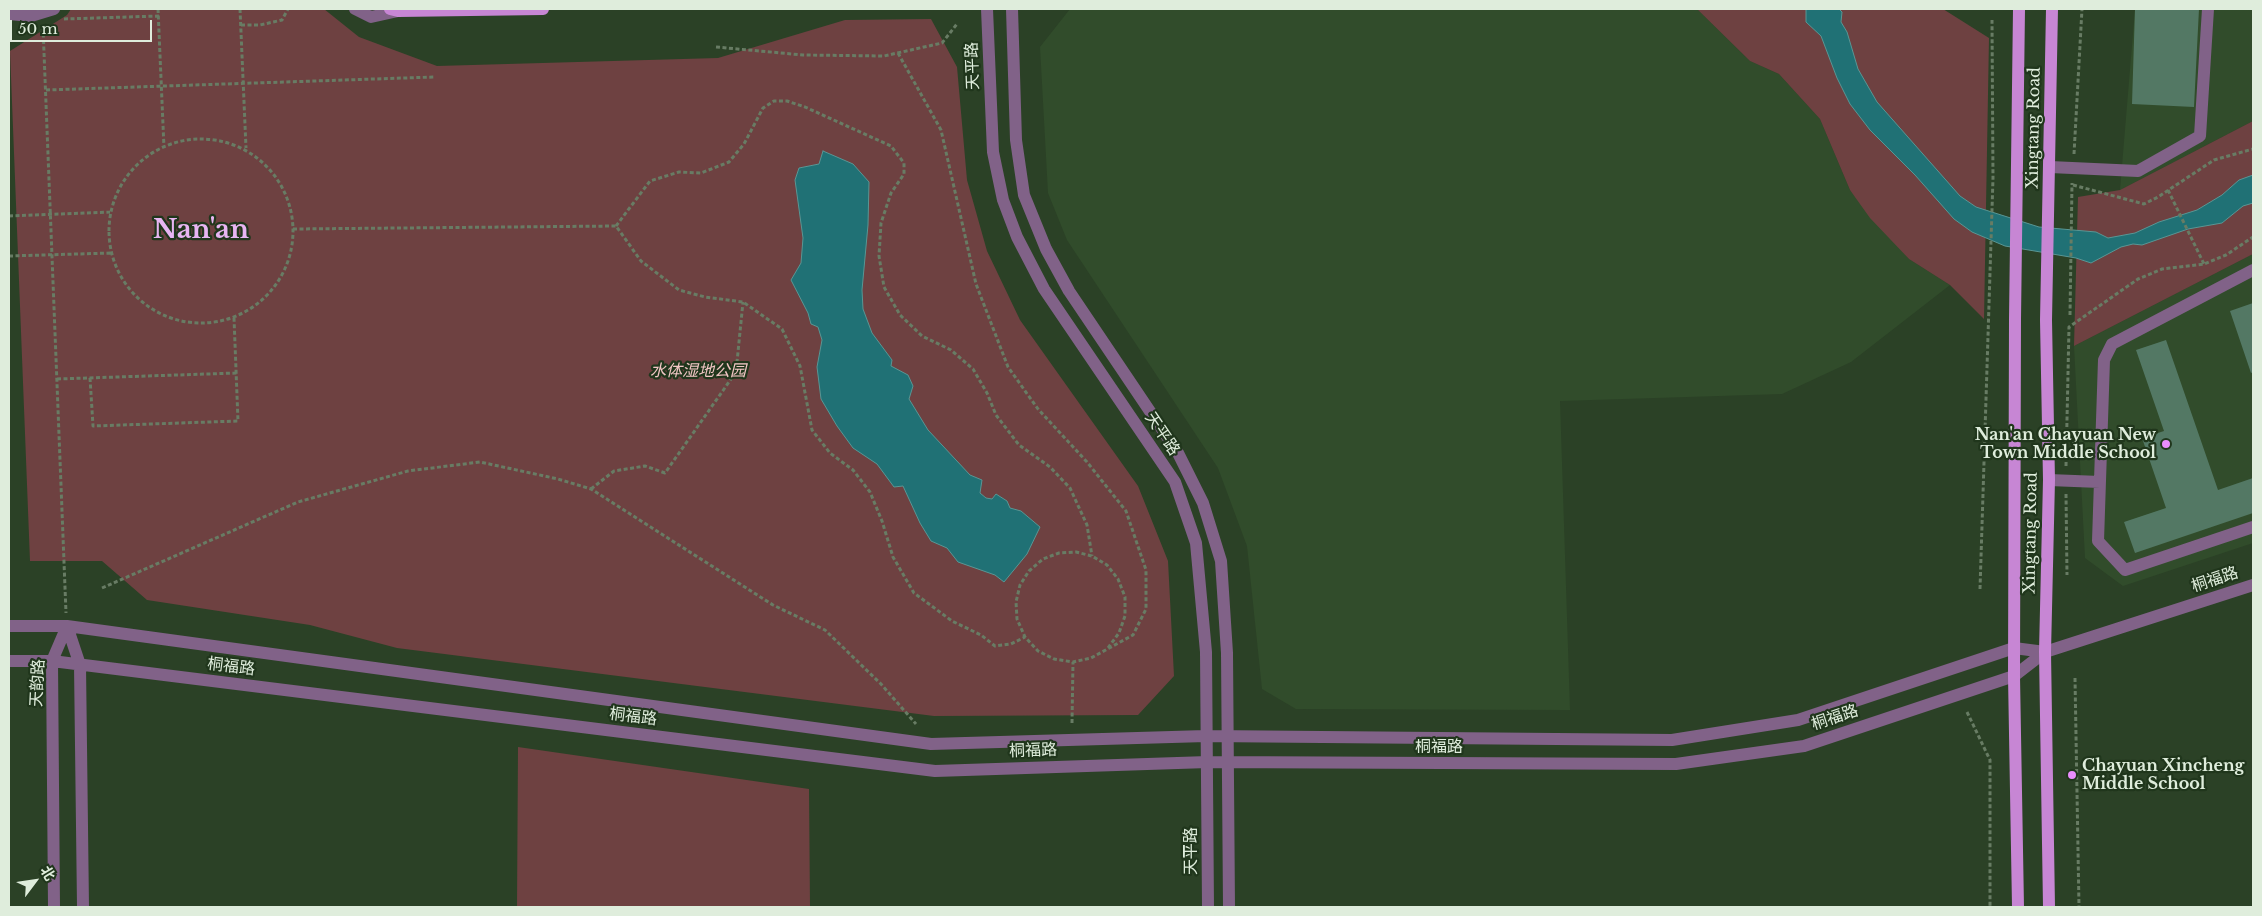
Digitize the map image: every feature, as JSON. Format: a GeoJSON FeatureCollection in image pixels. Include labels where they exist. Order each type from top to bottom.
{"type":"FeatureCollection","features":[{"type":"Feature","properties":{"kind":"main road"},"geometry":{"type":"LineString","coordinates":[[394,10],[543,9]]}},
{"type":"Feature","properties":{"kind":"main road","name":"Xingtang Road"},"geometry":{"type":"LineString","coordinates":[[2050,907],[2045,652],[2048,480],[2046,320],[2052,9]]}},
{"type":"Feature","properties":{"kind":"main road","name":"Xingtang Road"},"geometry":{"type":"LineString","coordinates":[[2017,13],[2017,171],[2014,319],[2014,676],[2018,907]]}},
{"type":"Feature","properties":{"kind":"street"},"geometry":{"type":"LineString","coordinates":[[354,9],[370,17],[394,10]]}},
{"type":"Feature","properties":{"kind":"street","name":"天平路"},"geometry":{"type":"LineString","coordinates":[[986,9],[993,152],[1003,200],[1044,289],[1175,482],[1196,543],[1206,652],[1208,907]]}},
{"type":"Feature","properties":{"kind":"street","name":"天平路"},"geometry":{"type":"LineString","coordinates":[[1012,9],[1016,140],[1024,195],[1046,249],[1069,291],[1178,453],[1203,503],[1221,561],[1226,653],[1229,907]]}},
{"type":"Feature","properties":{"kind":"street"},"geometry":{"type":"LineString","coordinates":[[2050,168],[2138,171],[2200,136],[2208,9]]}},
{"type":"Feature","properties":{"kind":"street"},"geometry":{"type":"LineString","coordinates":[[9,14],[31,16],[48,10]]}},
{"type":"Feature","properties":{"kind":"street"},"geometry":{"type":"LineString","coordinates":[[2253,270],[2112,344],[2104,360],[2098,541],[2125,570],[2253,527]]}},
{"type":"Feature","properties":{"kind":"street"},"geometry":{"type":"LineString","coordinates":[[2048,480],[2100,482]]}},
{"type":"Feature","properties":{"kind":"street","name":"桐福路"},"geometry":{"type":"LineString","coordinates":[[9,661],[52,661],[934,771],[1208,762],[1676,764],[1804,746],[2014,676],[2045,652],[2253,585]]}},
{"type":"Feature","properties":{"kind":"street","name":"桐福路"},"geometry":{"type":"LineString","coordinates":[[9,626],[67,626],[931,744],[1206,736],[1672,740],[1798,720],[2014,648],[2045,652]]}},
{"type":"Feature","properties":{"kind":"street"},"geometry":{"type":"LineString","coordinates":[[67,626],[80,665],[83,907]]}},
{"type":"Feature","properties":{"kind":"street","name":"天韵路"},"geometry":{"type":"LineString","coordinates":[[54,907],[52,661],[67,626]]}},
{"type":"Feature","properties":{"kind":"path"},"geometry":{"type":"LineString","coordinates":[[158,9],[164,149]]}},
{"type":"Feature","properties":{"kind":"path"},"geometry":{"type":"LineString","coordinates":[[240,9],[246,148]]}},
{"type":"Feature","properties":{"kind":"path"},"geometry":{"type":"LineString","coordinates":[[241,25],[260,25],[282,20],[288,9]]}},
{"type":"Feature","properties":{"kind":"path"},"geometry":{"type":"LineString","coordinates":[[2070,315],[2072,186],[2082,9]]}},
{"type":"Feature","properties":{"kind":"path"},"geometry":{"type":"LineString","coordinates":[[48,10],[46,90],[67,626]]}},
{"type":"Feature","properties":{"kind":"path"},"geometry":{"type":"LineString","coordinates":[[62,19],[159,16]]}},
{"type":"Feature","properties":{"kind":"path"},"geometry":{"type":"LineString","coordinates":[[1980,589],[1993,178],[1992,20]]}},
{"type":"Feature","properties":{"kind":"path"},"geometry":{"type":"LineString","coordinates":[[716,47],[803,55],[884,56],[942,43],[957,24]]}},
{"type":"Feature","properties":{"kind":"path"},"geometry":{"type":"LineString","coordinates":[[898,53],[941,130],[976,284],[1008,367],[1038,410],[1087,462],[1126,511],[1146,570],[1146,609],[1133,635],[1092,658],[1072,662],[1054,659],[1038,651],[1025,637],[1017,619],[1016,602],[1020,585],[1029,571],[1043,560],[1058,553],[1076,552],[1092,556],[1107,565],[1118,579],[1125,596],[1125,616],[1119,633],[1108,648]]}},
{"type":"Feature","properties":{"kind":"path"},"geometry":{"type":"LineString","coordinates":[[46,90],[434,77]]}},
{"type":"Feature","properties":{"kind":"path"},"geometry":{"type":"LineString","coordinates":[[616,226],[650,181],[679,172],[701,173],[729,162],[744,144],[763,108],[774,101],[787,101],[805,106],[891,146],[904,163],[904,174],[891,193],[881,222],[879,256],[884,287],[900,315],[922,336],[951,350],[973,369],[987,393],[996,415],[1019,445],[1050,467],[1070,488],[1087,525],[1092,556]]}},
{"type":"Feature","properties":{"kind":"path"},"geometry":{"type":"LineString","coordinates":[[202,138],[246,148],[280,182],[292,210],[294,240],[286,269],[270,295],[246,313],[234,318],[218,323],[188,324],[159,314],[135,296],[117,271],[108,241],[110,212],[123,181],[144,158],[164,149],[171,143],[202,138]]}},
{"type":"Feature","properties":{"kind":"path"},"geometry":{"type":"LineString","coordinates":[[2072,186],[2144,204],[2214,160],[2253,149]]}},
{"type":"Feature","properties":{"kind":"path"},"geometry":{"type":"LineString","coordinates":[[2168,190],[2204,264]]}},
{"type":"Feature","properties":{"kind":"path"},"geometry":{"type":"LineString","coordinates":[[9,216],[110,212]]}},
{"type":"Feature","properties":{"kind":"path"},"geometry":{"type":"LineString","coordinates":[[293,229],[616,226]]}},
{"type":"Feature","properties":{"kind":"path"},"geometry":{"type":"LineString","coordinates":[[616,226],[641,261],[678,290],[704,297],[742,302],[782,329],[800,366],[812,430],[830,453],[853,470],[870,492],[882,521],[893,557],[914,593],[952,621],[981,635],[995,646],[1011,644],[1025,637]]}},
{"type":"Feature","properties":{"kind":"path"},"geometry":{"type":"LineString","coordinates":[[2067,575],[2066,481],[2069,327],[2138,280],[2162,269],[2204,264],[2226,255],[2253,238]]}},
{"type":"Feature","properties":{"kind":"path"},"geometry":{"type":"LineString","coordinates":[[9,256],[112,253]]}},
{"type":"Feature","properties":{"kind":"path"},"geometry":{"type":"LineString","coordinates":[[591,489],[614,470],[645,466],[665,473],[736,372],[742,302]]}},
{"type":"Feature","properties":{"kind":"path"},"geometry":{"type":"LineString","coordinates":[[90,378],[93,426],[238,421],[234,318]]}},
{"type":"Feature","properties":{"kind":"path"},"geometry":{"type":"LineString","coordinates":[[57,379],[236,373]]}},
{"type":"Feature","properties":{"kind":"path"},"geometry":{"type":"LineString","coordinates":[[102,588],[298,502],[408,471],[480,462],[558,479],[591,489],[773,605],[825,630],[881,684],[916,724]]}},
{"type":"Feature","properties":{"kind":"path"},"geometry":{"type":"LineString","coordinates":[[1072,662],[1072,723]]}},
{"type":"Feature","properties":{"kind":"path"},"geometry":{"type":"LineString","coordinates":[[2075,678],[2079,907]]}},
{"type":"Feature","properties":{"kind":"path"},"geometry":{"type":"LineString","coordinates":[[1967,712],[1990,760],[1990,907]]}},
{"type":"Feature","properties":{"kind":"shaded area"},"geometry":{"type":"Polygon","coordinates":[[[1070,9],[1697,9],[1750,61],[1779,74],[1820,119],[1850,190],[1909,259],[1950,285],[1851,362],[1782,394],[1560,401],[1570,710],[1296,709],[1262,689],[1247,546],[1218,468],[1067,240],[1048,193],[1040,47],[1070,9]]]}},
{"type":"Feature","properties":{"kind":"shaded area"},"geometry":{"type":"Polygon","coordinates":[[[2135,9],[2253,9],[2253,121],[2120,190],[2135,9]]]}},
{"type":"Feature","properties":{"kind":"shaded area","name":"Nan'an Chayuan New Town Middle School"},"geometry":{"type":"Polygon","coordinates":[[[2253,254],[2253,543],[2123,586],[2085,558],[2074,346],[2253,254]]]}},
{"type":"Feature","properties":{"kind":"green space","name":"水体湿地公园"},"geometry":{"type":"Polygon","coordinates":[[[71,9],[324,9],[359,37],[437,66],[718,58],[845,20],[931,19],[957,67],[967,180],[987,251],[1020,320],[1138,486],[1168,561],[1174,676],[1138,715],[934,716],[397,648],[310,625],[147,600],[102,561],[30,561],[10,51],[67,15],[71,9]]]}},
{"type":"Feature","properties":{"kind":"green space"},"geometry":{"type":"Polygon","coordinates":[[[1697,9],[1943,9],[1989,38],[1984,319],[1950,285],[1909,259],[1870,218],[1850,190],[1820,119],[1779,74],[1750,61],[1697,9]]]}},
{"type":"Feature","properties":{"kind":"green space"},"geometry":{"type":"Polygon","coordinates":[[[2253,121],[2253,254],[2074,346],[2078,197],[2120,190],[2253,121]]]}},
{"type":"Feature","properties":{"kind":"green space"},"geometry":{"type":"Polygon","coordinates":[[[518,747],[809,789],[810,907],[517,907],[518,747]]]}},
{"type":"Feature","properties":{"kind":"water"},"geometry":{"type":"Polygon","coordinates":[[[1806,9],[1839,9],[1842,12],[1841,22],[1847,32],[1858,69],[1877,102],[1960,196],[1976,207],[2039,227],[2096,232],[2108,238],[2135,233],[2159,222],[2197,210],[2222,195],[2239,180],[2253,175],[2253,203],[2243,206],[2222,223],[2188,229],[2142,245],[2133,244],[2121,247],[2091,263],[2076,258],[2005,246],[1972,232],[1954,219],[1915,175],[1870,130],[1850,104],[1837,78],[1821,36],[1806,22],[1806,9]]]}},
{"type":"Feature","properties":{"kind":"water"},"geometry":{"type":"Polygon","coordinates":[[[823,151],[853,164],[869,182],[868,225],[862,290],[863,309],[872,333],[892,360],[891,366],[908,375],[913,386],[909,399],[928,430],[970,475],[982,480],[980,493],[986,498],[992,499],[996,494],[1007,501],[1010,508],[1021,511],[1040,527],[1027,554],[1004,582],[995,575],[958,562],[947,548],[931,541],[920,523],[903,486],[894,487],[877,464],[853,448],[821,399],[817,367],[822,340],[818,327],[811,324],[808,313],[791,280],[801,263],[803,238],[795,180],[799,168],[819,164],[823,151]]]}},
{"type":"Feature","properties":{"kind":"building"},"geometry":{"type":"Polygon","coordinates":[[[2135,9],[2199,9],[2194,107],[2132,104],[2135,9]]]}},
{"type":"Feature","properties":{"kind":"building"},"geometry":{"type":"Polygon","coordinates":[[[2253,303],[2253,372],[2251,373],[2230,311],[2253,303]]]}},
{"type":"Feature","properties":{"kind":"building"},"geometry":{"type":"Polygon","coordinates":[[[2166,340],[2218,490],[2253,478],[2253,513],[2135,553],[2124,522],[2166,508],[2142,438],[2164,431],[2136,350],[2166,340]]]}},
{"type":"Feature","properties":{"kind":"place","name":"Nan'an Chayuan New Town Middle School"},"geometry":{"type":"Point","coordinates":[2166,444]}},
{"type":"Feature","properties":{"kind":"place","name":"Chayuan Xincheng Middle School"},"geometry":{"type":"Point","coordinates":[2072,775]}},
{"type":"Feature","properties":{"kind":"district","name":"Nan'an"},"geometry":{"type":"Point","coordinates":[201,231]}}]}
